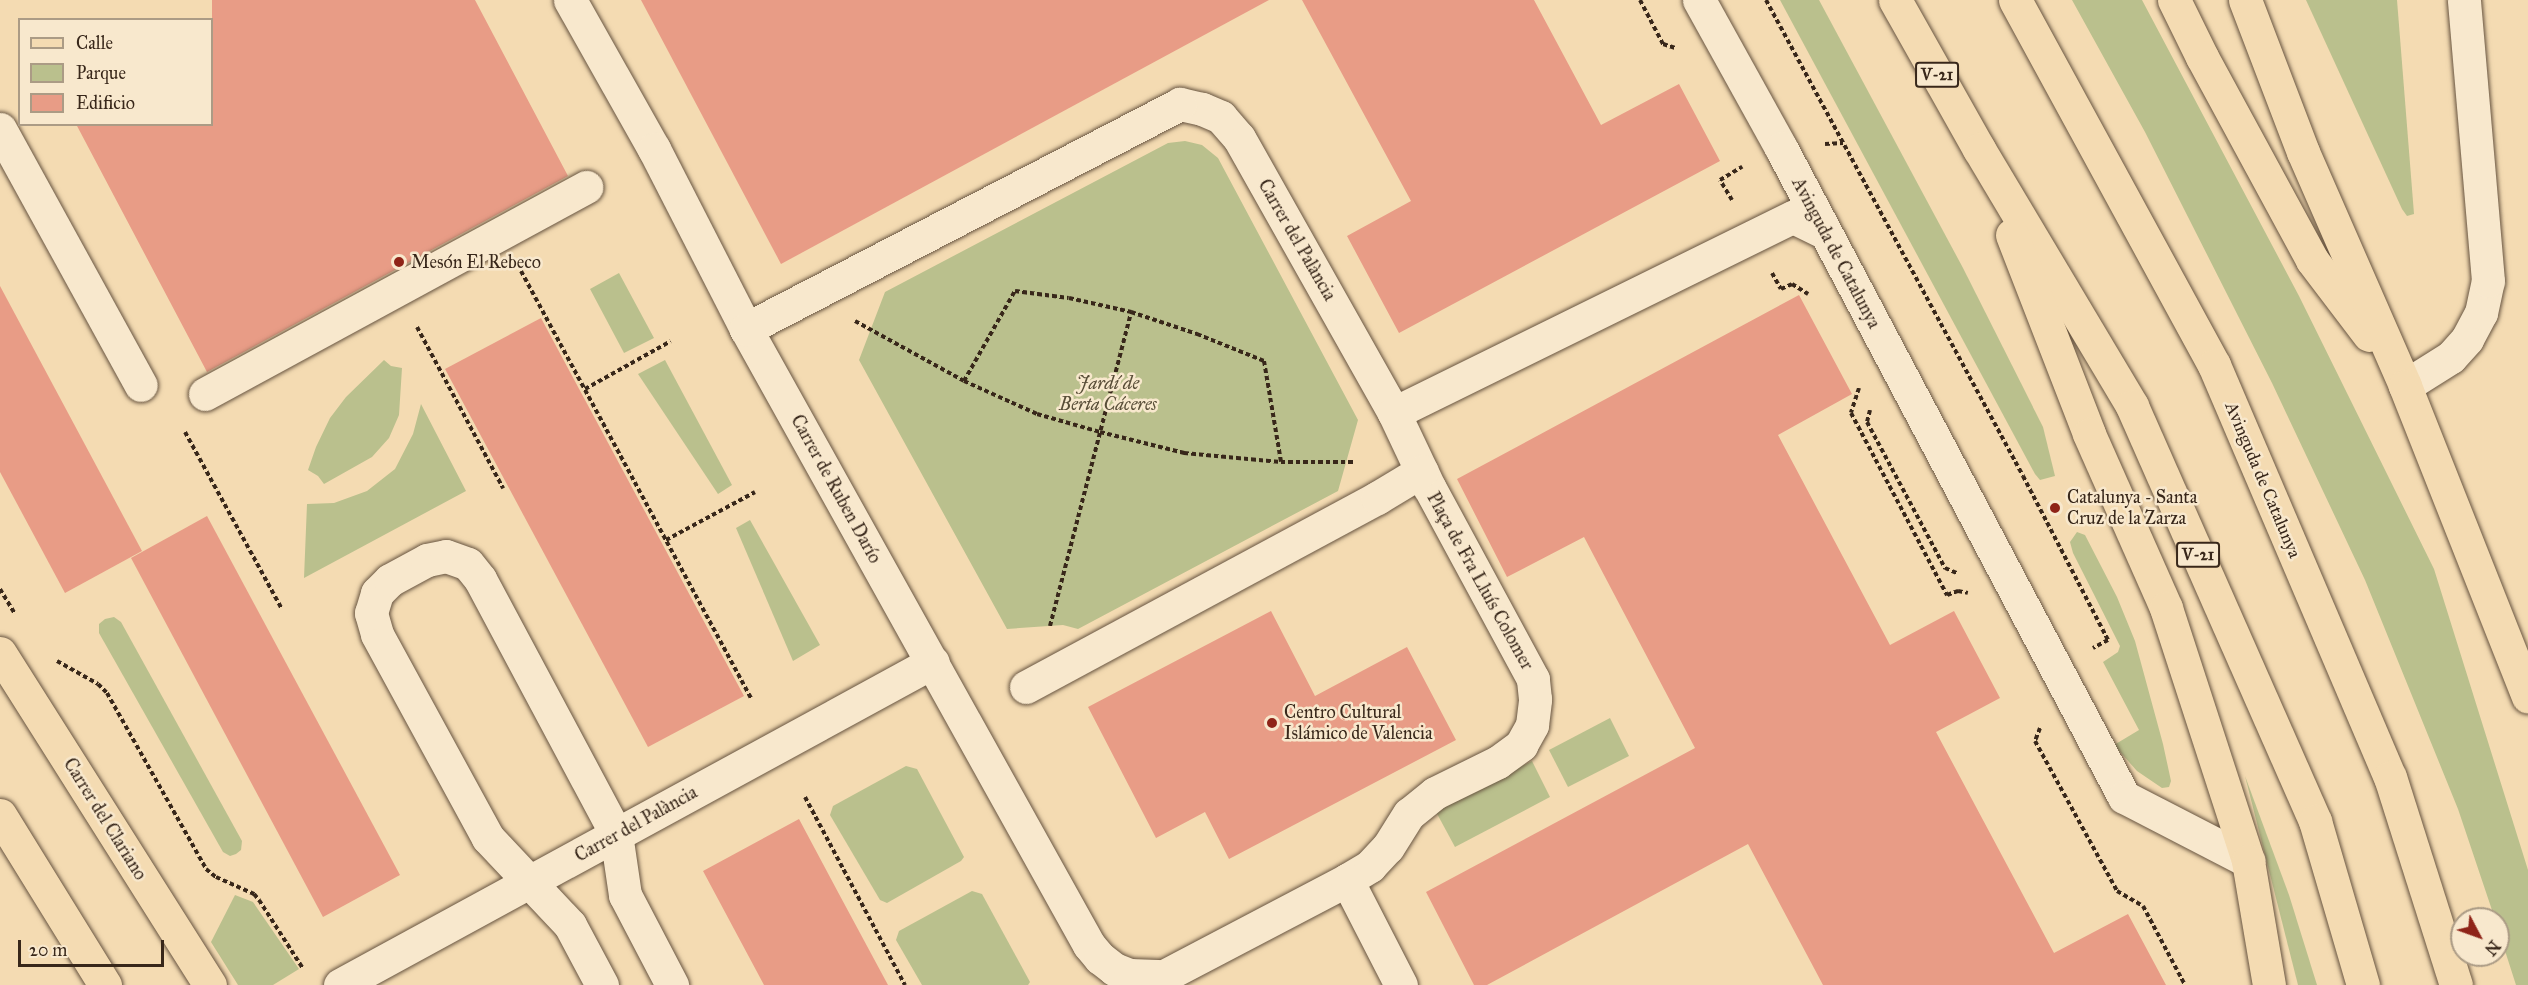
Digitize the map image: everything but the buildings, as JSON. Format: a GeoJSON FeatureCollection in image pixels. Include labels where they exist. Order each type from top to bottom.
{"type":"FeatureCollection","features":[{"type":"Feature","properties":{"kind":"main road","name":"V-21"},"geometry":{"type":"LineString","coordinates":[[1895,0],[1979,149],[2132,406],[2315,821],[2363,985]]}},
{"type":"Feature","properties":{"kind":"main road","name":"Avinguda de Catalunya"},"geometry":{"type":"LineString","coordinates":[[2015,0],[2214,364],[2390,777],[2456,985]]}},
{"type":"Feature","properties":{"kind":"main road"},"geometry":{"type":"LineString","coordinates":[[2174,0],[2202,57],[2312,260],[2405,386]]}},
{"type":"Feature","properties":{"kind":"main road"},"geometry":{"type":"LineString","coordinates":[[2245,0],[2303,152],[2405,386],[2528,696]]}},
{"type":"Feature","properties":{"kind":"main road"},"geometry":{"type":"LineString","coordinates":[[1979,149],[2089,434],[2166,608],[2248,861],[2269,985]]}},
{"type":"Feature","properties":{"kind":"main road","name":"Carrer del Clariano"},"geometry":{"type":"LineString","coordinates":[[0,653],[210,985]]}},
{"type":"Feature","properties":{"kind":"main road"},"geometry":{"type":"LineString","coordinates":[[0,815],[105,985]]}},
{"type":"Feature","properties":{"kind":"street","name":"Carrer de Ruben Darío"},"geometry":{"type":"LineString","coordinates":[[570,0],[654,149],[746,329],[1089,945],[1114,969]]}},
{"type":"Feature","properties":{"kind":"street","name":"Avinguda de Catalunya"},"geometry":{"type":"LineString","coordinates":[[1699,0],[2124,798],[2248,861]]}},
{"type":"Feature","properties":{"kind":"street"},"geometry":{"type":"LineString","coordinates":[[2405,386],[2451,357],[2467,339],[2481,313],[2488,281],[2464,0]]}},
{"type":"Feature","properties":{"kind":"street","name":"Carrer del Palància"},"geometry":{"type":"LineString","coordinates":[[746,329],[1180,104],[1202,109],[1221,117],[1239,138],[1394,413]]}},
{"type":"Feature","properties":{"kind":"street"},"geometry":{"type":"LineString","coordinates":[[0,129],[141,385]]}},
{"type":"Feature","properties":{"kind":"street"},"geometry":{"type":"LineString","coordinates":[[206,394],[586,186]]}},
{"type":"Feature","properties":{"kind":"street"},"geometry":{"type":"LineString","coordinates":[[1394,413],[1793,217],[1824,232]]}},
{"type":"Feature","properties":{"kind":"street","name":"Plaça de Fra Lluís Colomer"},"geometry":{"type":"LineString","coordinates":[[1114,969],[1142,977],[1164,976],[1347,880],[1370,866],[1388,847],[1409,814],[1435,793],[1498,762],[1521,745],[1533,725],[1535,699],[1533,679],[1422,471],[1394,413]]}},
{"type":"Feature","properties":{"kind":"street"},"geometry":{"type":"LineString","coordinates":[[1031,685],[1377,498],[1422,471]]}},
{"type":"Feature","properties":{"kind":"street"},"geometry":{"type":"LineString","coordinates":[[602,985],[570,925],[488,838],[377,634],[371,613],[377,593],[400,575],[427,560],[446,556],[468,564],[480,579],[616,834],[625,895],[672,985]]}},
{"type":"Feature","properties":{"kind":"street","name":"Carrer del Palància"},"geometry":{"type":"LineString","coordinates":[[340,985],[933,662]]}},
{"type":"Feature","properties":{"kind":"street"},"geometry":{"type":"LineString","coordinates":[[1347,880],[1401,985]]}},
{"type":"Feature","properties":{"kind":"path"},"geometry":{"type":"LineString","coordinates":[[500,233],[751,698]]}},
{"type":"Feature","properties":{"kind":"path"},"geometry":{"type":"LineString","coordinates":[[397,290],[503,488]]}},
{"type":"Feature","properties":{"kind":"path"},"geometry":{"type":"LineString","coordinates":[[964,381],[1015,291],[1068,298],[1131,312],[1197,334],[1264,361],[1281,462]]}},
{"type":"Feature","properties":{"kind":"path"},"geometry":{"type":"LineString","coordinates":[[1031,685],[1131,312]]}},
{"type":"Feature","properties":{"kind":"path"},"geometry":{"type":"LineString","coordinates":[[850,318],[964,381],[1037,414],[1100,432],[1184,453],[1281,462],[1357,462]]}},
{"type":"Feature","properties":{"kind":"path"},"geometry":{"type":"LineString","coordinates":[[585,389],[671,341]]}},
{"type":"Feature","properties":{"kind":"path"},"geometry":{"type":"LineString","coordinates":[[184,431],[281,607]]}},
{"type":"Feature","properties":{"kind":"path"},"geometry":{"type":"LineString","coordinates":[[666,540],[754,492]]}},
{"type":"Feature","properties":{"kind":"path"},"geometry":{"type":"LineString","coordinates":[[0,589],[16,616]]}},
{"type":"Feature","properties":{"kind":"path"},"geometry":{"type":"LineString","coordinates":[[52,658],[98,684],[107,693],[206,869],[216,877],[254,894],[260,900],[308,975]]}},
{"type":"Feature","properties":{"kind":"path"},"geometry":{"type":"LineString","coordinates":[[806,796],[905,985]]}},
{"type":"Feature","properties":{"kind":"green space"},"geometry":{"type":"Polygon","coordinates":[[[1780,0],[1819,0],[1963,268],[2043,427],[2055,476],[2040,480],[2035,474],[1780,0]]]}},
{"type":"Feature","properties":{"kind":"green space"},"geometry":{"type":"Polygon","coordinates":[[[2072,0],[2142,0],[2299,296],[2434,569],[2528,870],[2528,985],[2516,985],[2510,966],[2510,907],[2491,907],[2458,809],[2365,580],[2272,383],[2145,132],[2072,0]]]}},
{"type":"Feature","properties":{"kind":"green space"},"geometry":{"type":"Polygon","coordinates":[[[2306,0],[2397,0],[2414,214],[2407,216],[2402,209],[2306,0]]]}},
{"type":"Feature","properties":{"kind":"green space","name":"Jardí de Berta Cáceres"},"geometry":{"type":"Polygon","coordinates":[[[1185,141],[1202,145],[1218,158],[1358,420],[1338,491],[1078,629],[1063,625],[1007,629],[859,360],[885,292],[1168,143],[1185,141]]]}},
{"type":"Feature","properties":{"kind":"green space"},"geometry":{"type":"Polygon","coordinates":[[[619,273],[654,338],[624,353],[590,289],[619,273]]]}},
{"type":"Feature","properties":{"kind":"green space"},"geometry":{"type":"Polygon","coordinates":[[[384,360],[391,366],[402,368],[399,415],[389,438],[372,457],[324,484],[318,476],[308,470],[330,418],[346,397],[384,360]]]}},
{"type":"Feature","properties":{"kind":"green space"},"geometry":{"type":"Polygon","coordinates":[[[665,360],[732,485],[718,494],[638,374],[665,360]]]}},
{"type":"Feature","properties":{"kind":"green space"},"geometry":{"type":"Polygon","coordinates":[[[421,404],[466,491],[304,578],[307,504],[334,503],[367,491],[395,469],[413,434],[421,404]]]}},
{"type":"Feature","properties":{"kind":"green space"},"geometry":{"type":"Polygon","coordinates":[[[750,520],[820,645],[793,661],[736,528],[750,520]]]}},
{"type":"Feature","properties":{"kind":"green space"},"geometry":{"type":"Polygon","coordinates":[[[2077,532],[2085,535],[2117,597],[2135,641],[2163,744],[2171,781],[2169,787],[2162,788],[2137,771],[2114,745],[2139,730],[2103,662],[2118,652],[2120,646],[2073,553],[2070,542],[2077,532]]]}},
{"type":"Feature","properties":{"kind":"green space"},"geometry":{"type":"Polygon","coordinates":[[[114,617],[121,622],[242,841],[241,850],[236,854],[230,856],[223,852],[99,633],[99,624],[105,619],[114,617]]]}},
{"type":"Feature","properties":{"kind":"green space"},"geometry":{"type":"Polygon","coordinates":[[[1610,718],[1629,756],[1568,787],[1549,750],[1610,718]]]}},
{"type":"Feature","properties":{"kind":"green space"},"geometry":{"type":"Polygon","coordinates":[[[1532,761],[1550,797],[1455,847],[1435,810],[1532,761]]]}},
{"type":"Feature","properties":{"kind":"green space"},"geometry":{"type":"Polygon","coordinates":[[[906,766],[917,769],[964,857],[961,861],[887,903],[880,900],[830,815],[833,806],[906,766]]]}},
{"type":"Feature","properties":{"kind":"green space"},"geometry":{"type":"Polygon","coordinates":[[[2245,776],[2289,895],[2317,985],[2298,985],[2245,776]]]}},
{"type":"Feature","properties":{"kind":"green space"},"geometry":{"type":"Polygon","coordinates":[[[972,891],[982,894],[1030,982],[1028,985],[922,985],[896,940],[899,931],[972,891]]]}},
{"type":"Feature","properties":{"kind":"green space"},"geometry":{"type":"Polygon","coordinates":[[[235,895],[253,902],[299,969],[273,985],[238,985],[211,942],[235,895]]]}},
{"type":"Feature","properties":{"kind":"place","name":"Mesón El Rebeco"},"geometry":{"type":"Point","coordinates":[399,262]}},
{"type":"Feature","properties":{"kind":"place","name":"Catalunya - Santa Cruz de la Zarza"},"geometry":{"type":"Point","coordinates":[2055,508]}},
{"type":"Feature","properties":{"kind":"place","name":"Centro Cultural Islámico de Valencia"},"geometry":{"type":"Point","coordinates":[1272,723]}}]}
